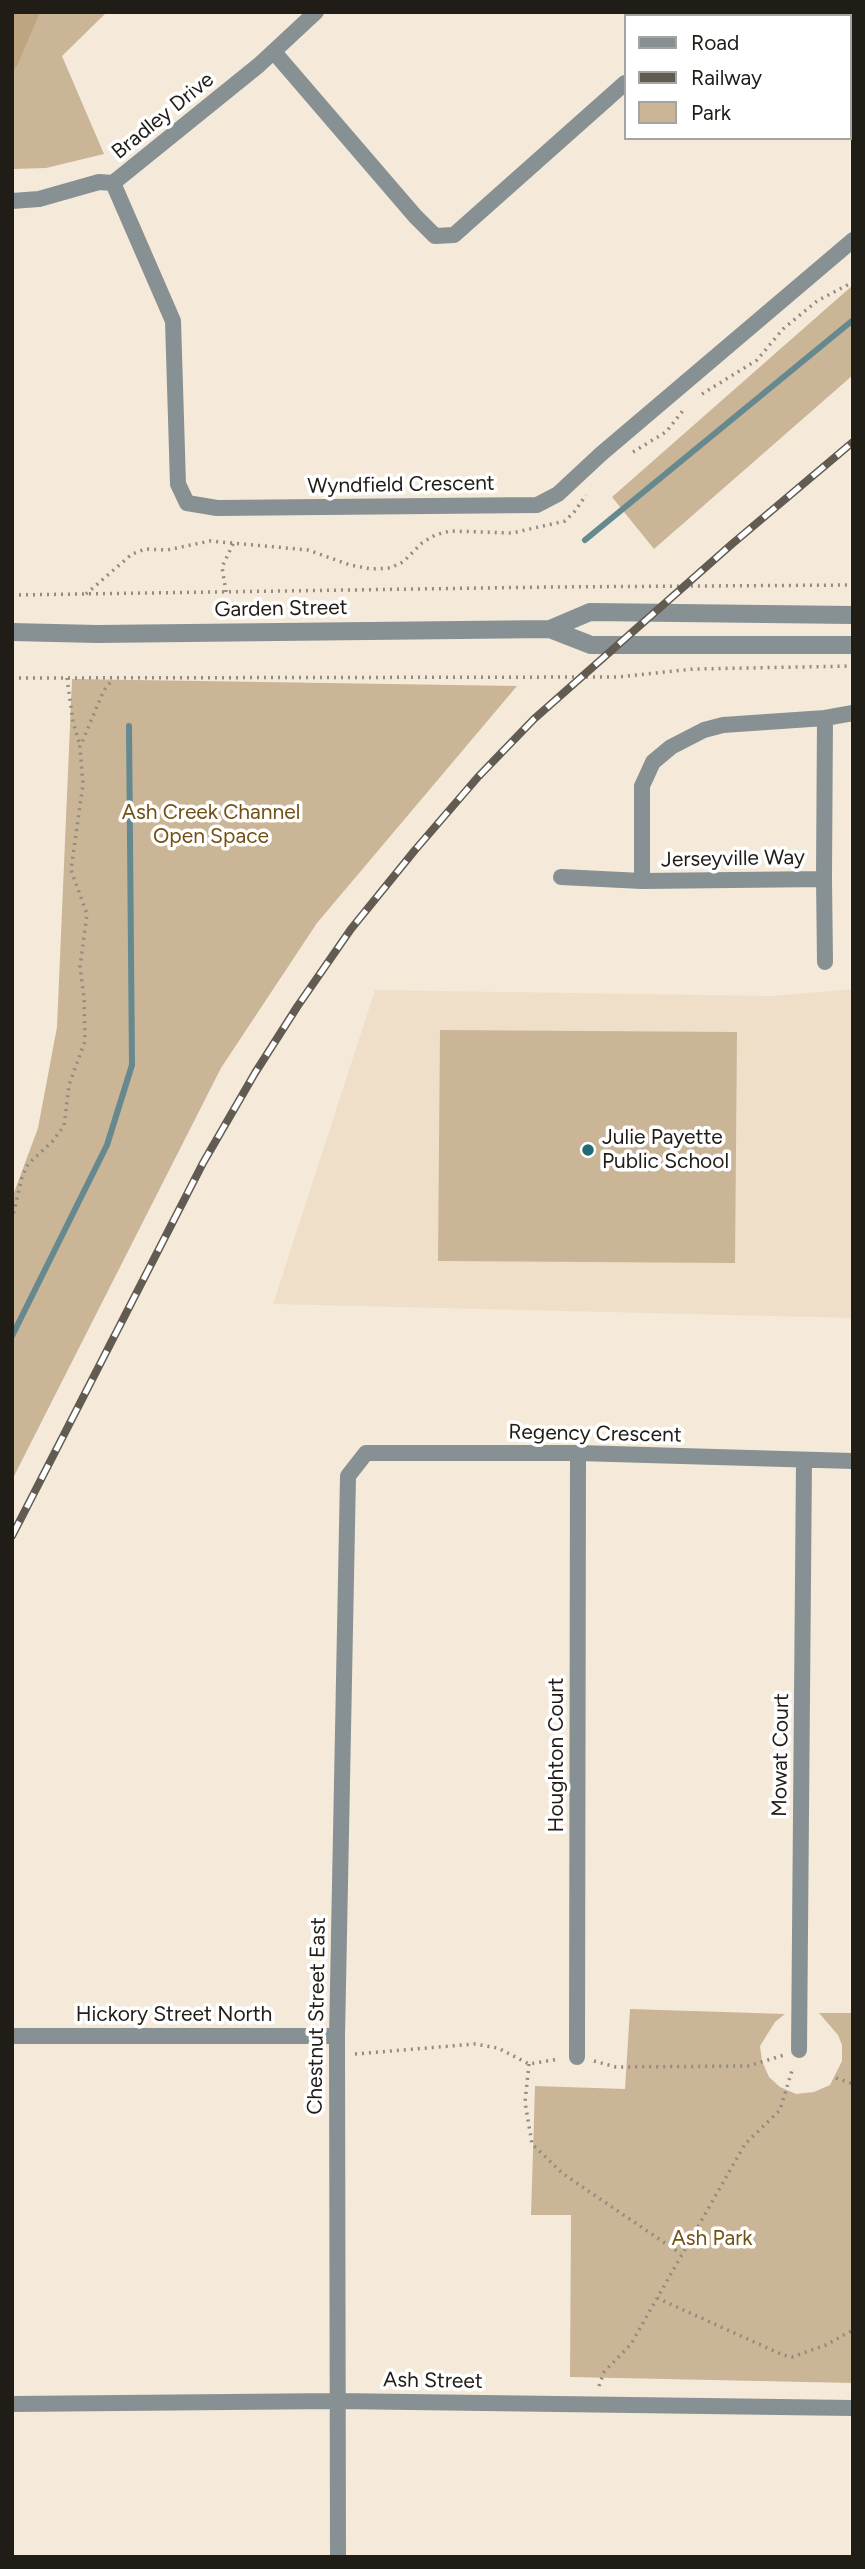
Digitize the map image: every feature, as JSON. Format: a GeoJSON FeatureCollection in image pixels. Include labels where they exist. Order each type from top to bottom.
{"type":"FeatureCollection","features":[{"type":"Feature","properties":{"kind":"street","name":"Bradley Drive"},"geometry":{"type":"LineString","coordinates":[[12,201],[38,199],[99,182],[113,183],[274,52],[316,12]]}},
{"type":"Feature","properties":{"kind":"street"},"geometry":{"type":"LineString","coordinates":[[274,52],[435,236],[454,235],[624,84]]}},
{"type":"Feature","properties":{"kind":"street","name":"Wyndfield Crescent"},"geometry":{"type":"LineString","coordinates":[[113,183],[173,321],[178,484],[187,503],[217,508],[537,505],[558,494],[601,454],[853,240]]}},
{"type":"Feature","properties":{"kind":"street","name":"Garden Street"},"geometry":{"type":"LineString","coordinates":[[550,629],[590,612],[853,615]]}},
{"type":"Feature","properties":{"kind":"street","name":"Garden Street"},"geometry":{"type":"LineString","coordinates":[[12,632],[97,634],[550,629],[592,645],[853,645]]}},
{"type":"Feature","properties":{"kind":"street","name":"Jerseyville Way"},"geometry":{"type":"LineString","coordinates":[[642,881],[642,786],[653,762],[671,747],[704,730],[723,725],[825,718],[853,713]]}},
{"type":"Feature","properties":{"kind":"street","name":"Jerseyville Way"},"geometry":{"type":"LineString","coordinates":[[825,718],[825,962]]}},
{"type":"Feature","properties":{"kind":"street","name":"Jerseyville Way"},"geometry":{"type":"LineString","coordinates":[[561,877],[642,881],[824,879]]}},
{"type":"Feature","properties":{"kind":"street","name":"Regency Crescent"},"geometry":{"type":"LineString","coordinates":[[348,1476],[366,1453],[578,1453],[853,1461]]}},
{"type":"Feature","properties":{"kind":"street","name":"Houghton Court"},"geometry":{"type":"LineString","coordinates":[[577,2057],[578,1453]]}},
{"type":"Feature","properties":{"kind":"street","name":"Mowat Court"},"geometry":{"type":"LineString","coordinates":[[799,2050],[804,1461]]}},
{"type":"Feature","properties":{"kind":"street","name":"Chestnut Street East"},"geometry":{"type":"LineString","coordinates":[[338,2557],[337,2036],[348,1476]]}},
{"type":"Feature","properties":{"kind":"street","name":"Hickory Street North"},"geometry":{"type":"LineString","coordinates":[[12,2036],[337,2036]]}},
{"type":"Feature","properties":{"kind":"street","name":"Ash Street"},"geometry":{"type":"LineString","coordinates":[[12,2404],[336,2401],[853,2408]]}},
{"type":"Feature","properties":{"kind":"path"},"geometry":{"type":"LineString","coordinates":[[697,398],[748,367],[783,329],[817,301],[853,282]]}},
{"type":"Feature","properties":{"kind":"path"},"geometry":{"type":"LineString","coordinates":[[625,456],[666,432],[691,403]]}},
{"type":"Feature","properties":{"kind":"path"},"geometry":{"type":"LineString","coordinates":[[86,594],[132,554],[145,549],[167,550],[210,541],[308,550],[350,565],[370,569],[390,568],[403,562],[422,543],[442,533],[512,533],[565,521],[591,487]]}},
{"type":"Feature","properties":{"kind":"path"},"geometry":{"type":"LineString","coordinates":[[226,592],[222,567],[234,542]]}},
{"type":"Feature","properties":{"kind":"path"},"geometry":{"type":"LineString","coordinates":[[12,595],[853,585]]}},
{"type":"Feature","properties":{"kind":"path"},"geometry":{"type":"LineString","coordinates":[[12,678],[618,677],[694,669],[853,666]]}},
{"type":"Feature","properties":{"kind":"path"},"geometry":{"type":"LineString","coordinates":[[13,1218],[22,1177],[28,1164],[52,1142],[64,1126],[69,1085],[85,1041],[80,967],[87,914],[71,870],[83,784],[80,747],[73,722],[67,678]]}},
{"type":"Feature","properties":{"kind":"path"},"geometry":{"type":"LineString","coordinates":[[80,747],[104,690],[114,678]]}},
{"type":"Feature","properties":{"kind":"path"},"geometry":{"type":"LineString","coordinates":[[592,2404],[604,2372],[631,2344],[745,2144],[780,2110],[799,2050]]}},
{"type":"Feature","properties":{"kind":"path"},"geometry":{"type":"LineString","coordinates":[[529,2064],[525,2102],[532,2144],[562,2173],[681,2254]]}},
{"type":"Feature","properties":{"kind":"path"},"geometry":{"type":"LineString","coordinates":[[836,2078],[853,2084]]}},
{"type":"Feature","properties":{"kind":"path"},"geometry":{"type":"LineString","coordinates":[[657,2298],[792,2357],[826,2345],[853,2330]]}},
{"type":"Feature","properties":{"kind":"shaded area"},"geometry":{"type":"Polygon","coordinates":[[[12,12],[40,12],[17,66],[12,70],[12,12]]]}},
{"type":"Feature","properties":{"kind":"shaded area","name":"Julie Payette Public School"},"geometry":{"type":"Polygon","coordinates":[[[853,989],[853,1318],[273,1304],[375,990],[772,996],[853,989]]]}},
{"type":"Feature","properties":{"kind":"green space"},"geometry":{"type":"Polygon","coordinates":[[[12,12],[107,12],[62,56],[104,154],[46,168],[12,169],[12,12]]]}},
{"type":"Feature","properties":{"kind":"green space"},"geometry":{"type":"Polygon","coordinates":[[[853,285],[853,375],[654,549],[612,497],[853,285]]]}},
{"type":"Feature","properties":{"kind":"green space","name":"Ash Creek Channel Open Space"},"geometry":{"type":"Polygon","coordinates":[[[72,679],[517,686],[317,923],[221,1068],[12,1480],[12,1198],[38,1128],[57,1027],[72,679]]]}},
{"type":"Feature","properties":{"kind":"green space"},"geometry":{"type":"Polygon","coordinates":[[[440,1030],[737,1032],[735,1263],[438,1261],[440,1030]]]}},
{"type":"Feature","properties":{"kind":"green space","name":"Ash Park"},"geometry":{"type":"Polygon","coordinates":[[[630,2009],[785,2014],[775,2022],[760,2046],[762,2061],[769,2077],[780,2087],[796,2094],[814,2092],[830,2085],[842,2061],[842,2045],[838,2035],[819,2013],[853,2013],[853,2383],[570,2377],[571,2215],[531,2215],[535,2086],[625,2089],[630,2009]]]}},
{"type":"Feature","properties":{"kind":"waterway"},"geometry":{"type":"LineString","coordinates":[[585,540],[853,320]]}},
{"type":"Feature","properties":{"kind":"waterway"},"geometry":{"type":"LineString","coordinates":[[12,1336],[107,1145],[132,1065],[129,726]]}},
{"type":"Feature","properties":{"kind":"railway"},"geometry":{"type":"LineString","coordinates":[[12,1536],[203,1163],[255,1073],[351,929],[478,777],[534,719],[732,544],[853,442]]}},
{"type":"Feature","properties":{"kind":"place","name":"Julie Payette Public School"},"geometry":{"type":"Point","coordinates":[588,1150]}}]}
